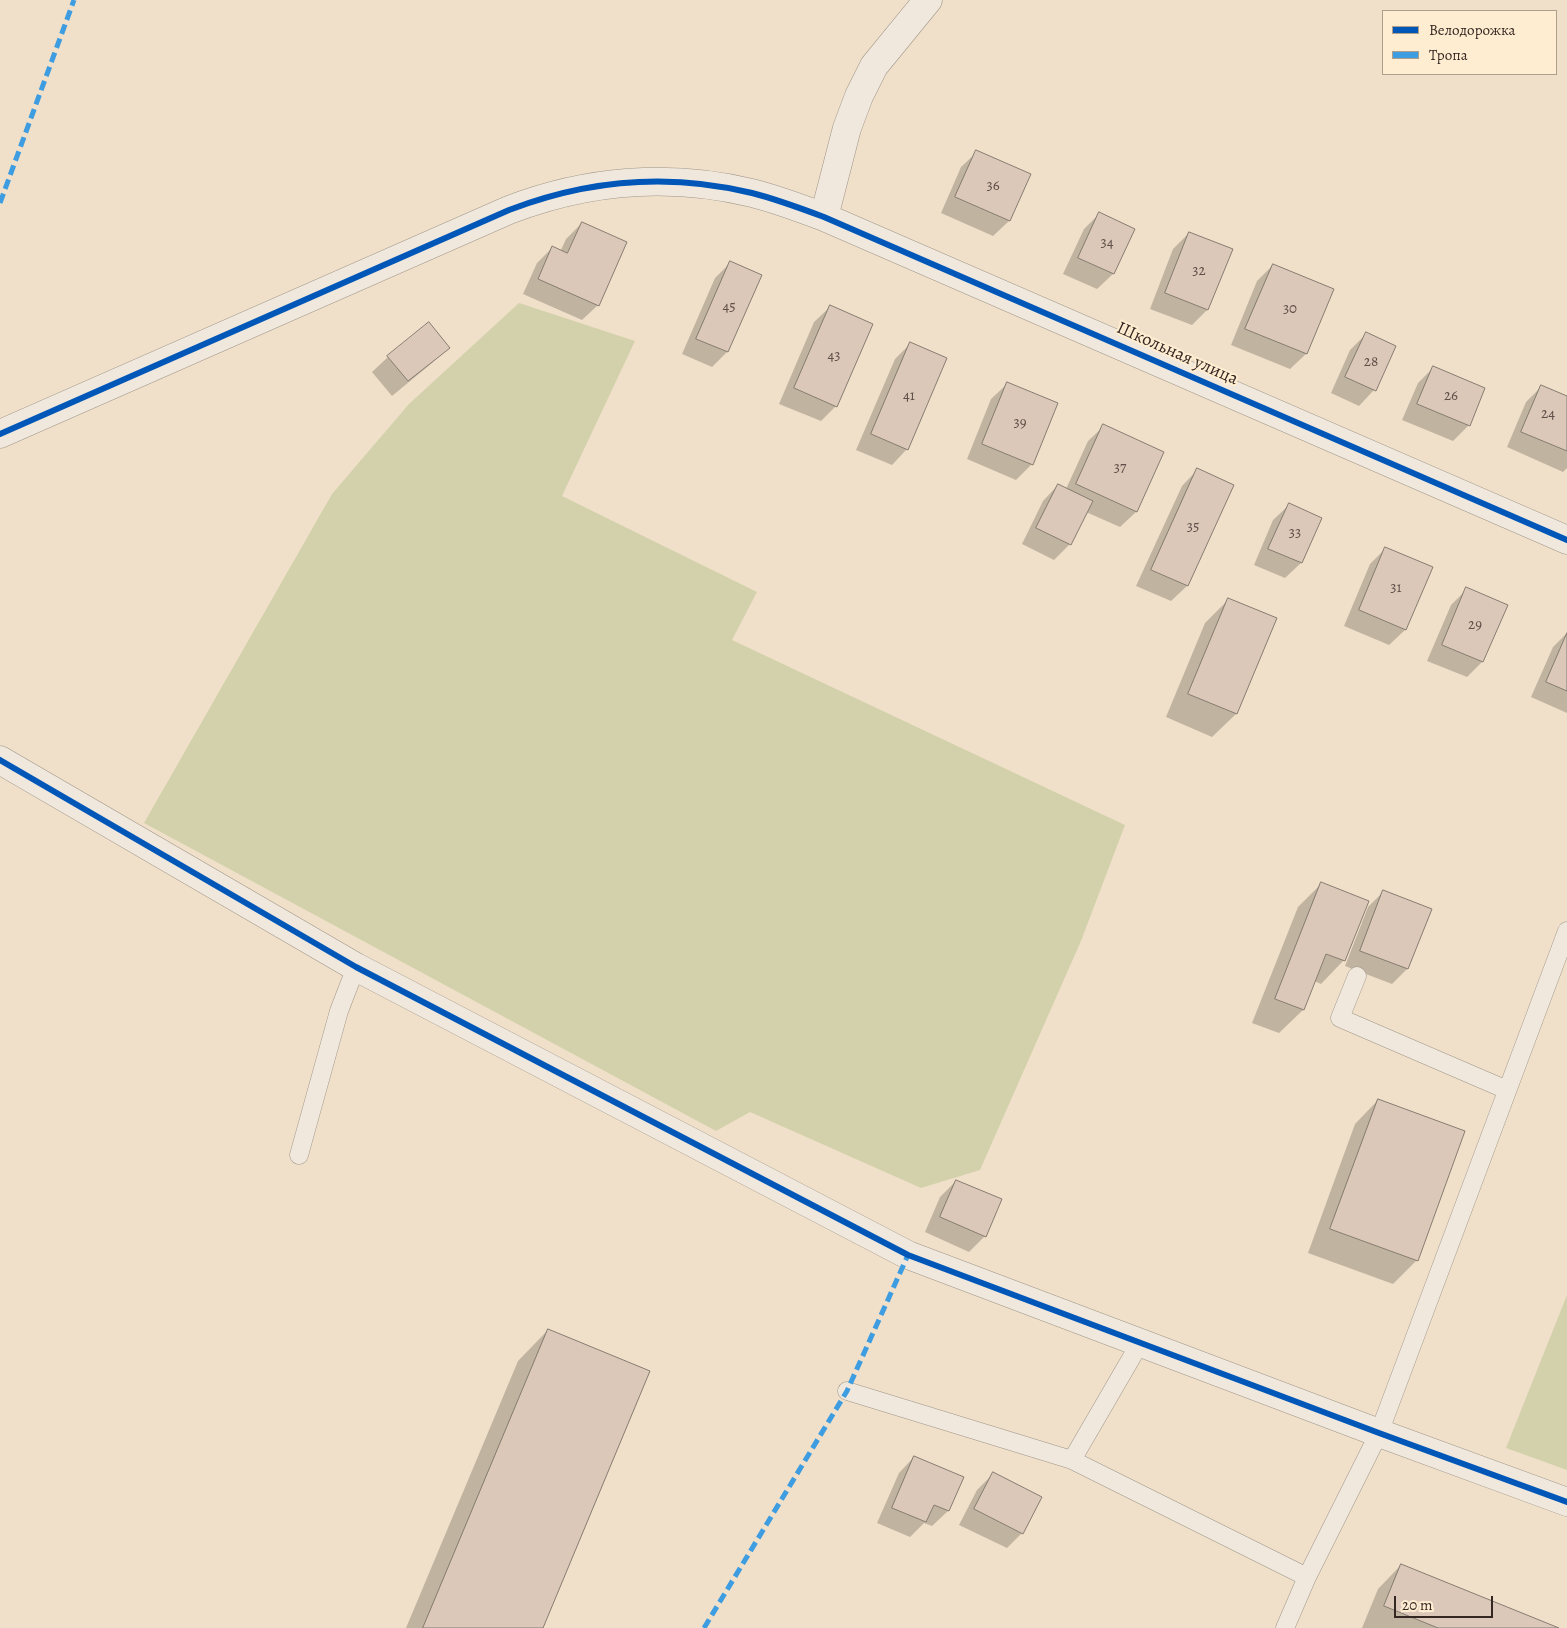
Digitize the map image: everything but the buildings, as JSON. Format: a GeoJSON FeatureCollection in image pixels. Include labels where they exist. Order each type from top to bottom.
{"type":"FeatureCollection","features":[{"type":"Feature","properties":{"kind":"street"},"geometry":{"type":"LineString","coordinates":[[824,217],[847,128],[859,96],[874,66],[928,0]]}},
{"type":"Feature","properties":{"kind":"street","name":"Школьная улица"},"geometry":{"type":"LineString","coordinates":[[0,434],[509,210],[551,195],[618,183],[662,181],[707,184],[773,199],[824,217],[1567,540]]}},
{"type":"Feature","properties":{"kind":"street"},"geometry":{"type":"LineString","coordinates":[[0,760],[356,967],[908,1255],[1567,1502]]}},
{"type":"Feature","properties":{"kind":"lane"},"geometry":{"type":"LineString","coordinates":[[1285,1628],[1307,1577],[1379,1433],[1567,931]]}},
{"type":"Feature","properties":{"kind":"lane"},"geometry":{"type":"LineString","coordinates":[[299,1155],[339,1011],[356,967]]}},
{"type":"Feature","properties":{"kind":"lane"},"geometry":{"type":"LineString","coordinates":[[1357,976],[1340,1018],[1507,1090]]}},
{"type":"Feature","properties":{"kind":"lane"},"geometry":{"type":"LineString","coordinates":[[1072,1460],[1140,1343]]}},
{"type":"Feature","properties":{"kind":"lane"},"geometry":{"type":"LineString","coordinates":[[847,1391],[1072,1460],[1307,1577]]}},
{"type":"Feature","properties":{"kind":"shaded area"},"geometry":{"type":"Polygon","coordinates":[[[519,303],[635,341],[562,496],[757,592],[732,640],[1125,825],[1081,941],[980,1170],[921,1188],[750,1112],[716,1131],[144,823],[332,494],[409,404],[519,303]]]}},
{"type":"Feature","properties":{"kind":"shaded area"},"geometry":{"type":"Polygon","coordinates":[[[1567,1295],[1567,1470],[1506,1448],[1567,1295]]]}},
{"type":"Feature","properties":{"kind":"marked path"},"geometry":{"type":"LineString","coordinates":[[0,203],[74,0]]}},
{"type":"Feature","properties":{"kind":"marked path"},"geometry":{"type":"LineString","coordinates":[[704,1628],[847,1391],[908,1255]]}},
{"type":"Feature","properties":{"kind":"cycle path"},"geometry":{"type":"LineString","coordinates":[[0,434],[509,210],[538,200],[599,186],[629,183],[690,183],[752,193],[824,217],[1567,540]]}},
{"type":"Feature","properties":{"kind":"cycle path"},"geometry":{"type":"LineString","coordinates":[[0,760],[356,967],[908,1255],[1567,1502]]}}]}
